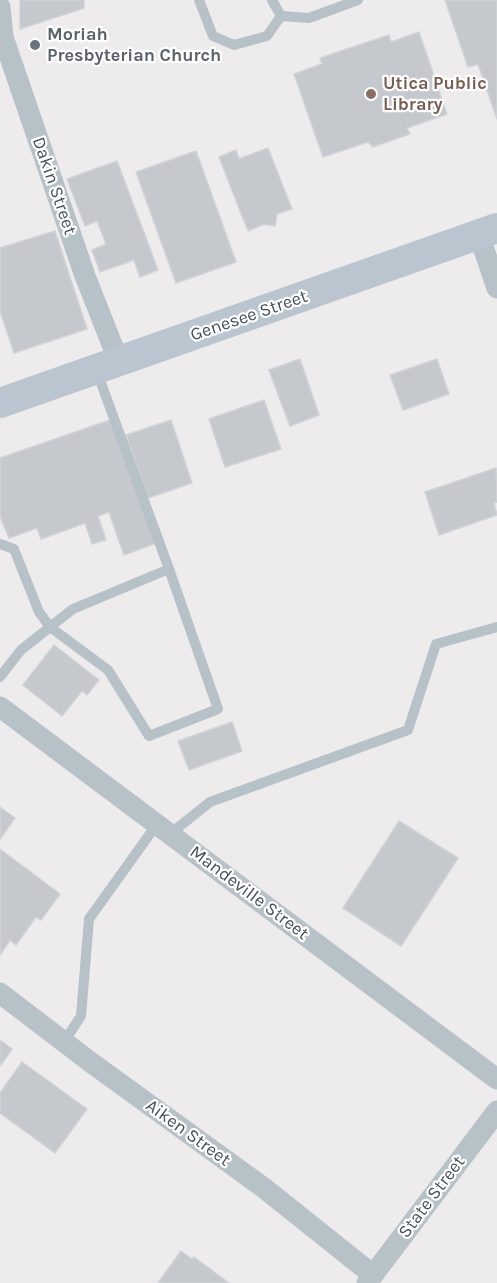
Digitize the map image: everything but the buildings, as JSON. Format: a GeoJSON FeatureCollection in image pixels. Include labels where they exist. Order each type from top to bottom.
{"type":"FeatureCollection","features":[{"type":"Feature","properties":{"kind":"main road","name":"Genesee Street"},"geometry":{"type":"LineString","coordinates":[[0,404],[488,231]]}},
{"type":"Feature","properties":{"kind":"street","name":"Dakin Street"},"geometry":{"type":"LineString","coordinates":[[0,7],[3,37],[86,276],[107,366]]}},
{"type":"Feature","properties":{"kind":"street"},"geometry":{"type":"LineString","coordinates":[[488,231],[497,288]]}},
{"type":"Feature","properties":{"kind":"street","name":"Mandeville Street"},"geometry":{"type":"LineString","coordinates":[[0,707],[497,1079]]}},
{"type":"Feature","properties":{"kind":"street","name":"Aiken Street"},"geometry":{"type":"LineString","coordinates":[[0,993],[264,1188],[370,1279]]}},
{"type":"Feature","properties":{"kind":"street","name":"State Street"},"geometry":{"type":"LineString","coordinates":[[370,1279],[497,1111]]}},
{"type":"Feature","properties":{"kind":"lane"},"geometry":{"type":"LineString","coordinates":[[199,0],[213,36],[234,45],[267,36],[281,16]]}},
{"type":"Feature","properties":{"kind":"lane"},"geometry":{"type":"LineString","coordinates":[[272,0],[281,16]]}},
{"type":"Feature","properties":{"kind":"lane"},"geometry":{"type":"LineString","coordinates":[[281,16],[309,18],[358,0]]}},
{"type":"Feature","properties":{"kind":"lane"},"geometry":{"type":"LineString","coordinates":[[0,544],[14,549],[39,612],[50,627],[108,670],[149,736],[218,709],[169,569],[107,366]]}},
{"type":"Feature","properties":{"kind":"lane"},"geometry":{"type":"LineString","coordinates":[[0,677],[21,650],[73,609],[169,569]]}},
{"type":"Feature","properties":{"kind":"lane"},"geometry":{"type":"LineString","coordinates":[[64,1042],[81,1017],[89,919],[164,829],[210,801],[408,730],[436,644],[497,627]]}},
{"type":"Feature","properties":{"kind":"place","name":"Moriah Presbyterian Church"},"geometry":{"type":"Point","coordinates":[35,45]}},
{"type":"Feature","properties":{"kind":"place","name":"Utica Public Library"},"geometry":{"type":"Point","coordinates":[371,94]}}]}
